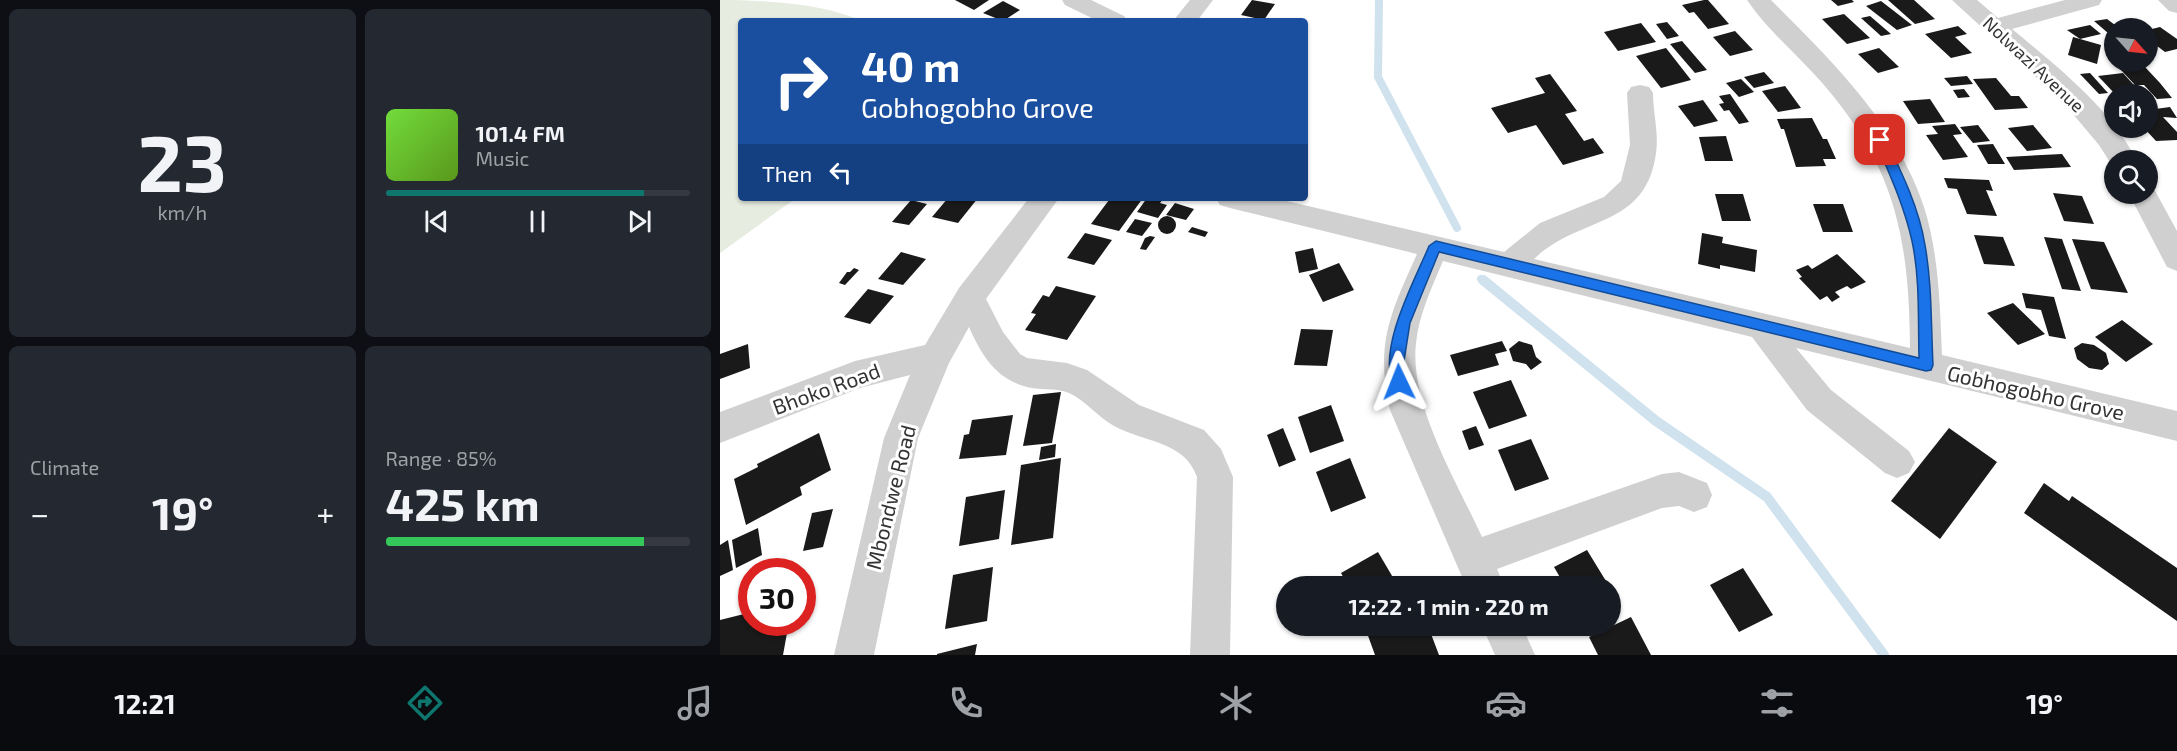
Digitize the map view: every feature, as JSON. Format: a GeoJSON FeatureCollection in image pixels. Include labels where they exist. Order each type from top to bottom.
{"type":"FeatureCollection","features":[{"type":"Feature","properties":{"kind":"street"},"geometry":{"type":"LineString","coordinates":[[1073,0],[1110,18]]}},
{"type":"Feature","properties":{"kind":"street"},"geometry":{"type":"LineString","coordinates":[[1187,18],[1202,0]]}},
{"type":"Feature","properties":{"kind":"street"},"geometry":{"type":"LineString","coordinates":[[1758,0],[1851,101],[1880,140],[1892,162],[1913,217],[1918,242],[1923,283],[1926,365]]}},
{"type":"Feature","properties":{"kind":"street","name":"Nolwazi Avenue"},"geometry":{"type":"LineString","coordinates":[[1963,0],[2079,106],[2115,150]]}},
{"type":"Feature","properties":{"kind":"street"},"geometry":{"type":"LineString","coordinates":[[1994,26],[2091,0]]}},
{"type":"Feature","properties":{"kind":"street"},"geometry":{"type":"LineString","coordinates":[[1511,264],[1545,234],[1604,211],[1632,190],[1643,154],[1640,93]]}},
{"type":"Feature","properties":{"kind":"street","name":"Mbondwe Road"},"geometry":{"type":"LineString","coordinates":[[854,655],[901,438],[935,357],[970,297],[1043,201]]}},
{"type":"Feature","properties":{"kind":"street","name":"Gobhogobho Grove"},"geometry":{"type":"LineString","coordinates":[[1243,201],[2177,426]]}},
{"type":"Feature","properties":{"kind":"street"},"geometry":{"type":"LineString","coordinates":[[2148,204],[2177,259]]}},
{"type":"Feature","properties":{"kind":"street"},"geometry":{"type":"LineString","coordinates":[[1436,246],[1403,323],[1397,361],[1399,382],[1407,410],[1479,573],[1662,491],[1679,489],[1694,495]]}},
{"type":"Feature","properties":{"kind":"street"},"geometry":{"type":"LineString","coordinates":[[970,297],[996,347],[1010,365],[1034,373],[1074,379],[1128,417],[1183,436],[1204,451],[1215,477],[1210,655]]}},
{"type":"Feature","properties":{"kind":"street"},"geometry":{"type":"LineString","coordinates":[[1762,326],[1812,393],[1834,414],[1897,462]]}},
{"type":"Feature","properties":{"kind":"street","name":"Bhoko Road"},"geometry":{"type":"LineString","coordinates":[[720,428],[855,375],[882,367],[935,357]]}},
{"type":"Feature","properties":{"kind":"street"},"geometry":{"type":"LineString","coordinates":[[1506,636],[1515,655]]}},
{"type":"Feature","properties":{"kind":"shaded area"},"geometry":{"type":"Polygon","coordinates":[[[720,0],[811,6],[854,18],[738,18],[738,201],[792,201],[720,253],[720,0]]]}},
{"type":"Feature","properties":{"kind":"building"},"geometry":{"type":"Polygon","coordinates":[[[955,0],[989,0],[974,10],[955,0]]]}},
{"type":"Feature","properties":{"kind":"building"},"geometry":{"type":"Polygon","coordinates":[[[1252,0],[1275,4],[1265,18],[1241,15],[1252,0]]]}},
{"type":"Feature","properties":{"kind":"building"},"geometry":{"type":"Polygon","coordinates":[[[1708,0],[1729,24],[1708,29],[1694,12],[1689,13],[1682,5],[1708,0]]]}},
{"type":"Feature","properties":{"kind":"building"},"geometry":{"type":"Polygon","coordinates":[[[1831,0],[1852,0],[1854,2],[1838,6],[1831,0]]]}},
{"type":"Feature","properties":{"kind":"building"},"geometry":{"type":"Polygon","coordinates":[[[1888,0],[1914,0],[1935,19],[1915,24],[1888,0]]]}},
{"type":"Feature","properties":{"kind":"building"},"geometry":{"type":"Polygon","coordinates":[[[1003,1],[1020,10],[1008,18],[996,18],[983,13],[1003,1]]]}},
{"type":"Feature","properties":{"kind":"building"},"geometry":{"type":"Polygon","coordinates":[[[1881,1],[1912,25],[1897,30],[1866,6],[1881,1]]]}},
{"type":"Feature","properties":{"kind":"building"},"geometry":{"type":"Polygon","coordinates":[[[1844,14],[1870,38],[1847,44],[1822,19],[1844,14]]]}},
{"type":"Feature","properties":{"kind":"building"},"geometry":{"type":"Polygon","coordinates":[[[1870,16],[1891,34],[1881,36],[1861,18],[1870,16]]]}},
{"type":"Feature","properties":{"kind":"building"},"geometry":{"type":"Polygon","coordinates":[[[2104,19],[2104,30],[2094,21],[2104,19]]]}},
{"type":"Feature","properties":{"kind":"building"},"geometry":{"type":"Polygon","coordinates":[[[1667,22],[1679,36],[1667,39],[1656,24],[1667,22]]]}},
{"type":"Feature","properties":{"kind":"building"},"geometry":{"type":"Polygon","coordinates":[[[1641,23],[1656,42],[1618,51],[1604,32],[1641,23]]]}},
{"type":"Feature","properties":{"kind":"building"},"geometry":{"type":"Polygon","coordinates":[[[2090,25],[2101,34],[2080,39],[2067,30],[2090,25]]]}},
{"type":"Feature","properties":{"kind":"building"},"geometry":{"type":"Polygon","coordinates":[[[1958,26],[1967,34],[1955,37],[1972,53],[1951,58],[1925,34],[1958,26]]]}},
{"type":"Feature","properties":{"kind":"building"},"geometry":{"type":"Polygon","coordinates":[[[2158,28],[2177,39],[2177,49],[2165,52],[2158,47],[2158,28]]]}},
{"type":"Feature","properties":{"kind":"building"},"geometry":{"type":"Polygon","coordinates":[[[1735,31],[1753,50],[1730,56],[1713,37],[1735,31]]]}},
{"type":"Feature","properties":{"kind":"building"},"geometry":{"type":"Polygon","coordinates":[[[2073,37],[2101,45],[2097,64],[2068,55],[2073,37]]]}},
{"type":"Feature","properties":{"kind":"building"},"geometry":{"type":"Polygon","coordinates":[[[1682,41],[1707,70],[1695,73],[1670,44],[1682,41]]]}},
{"type":"Feature","properties":{"kind":"building"},"geometry":{"type":"Polygon","coordinates":[[[1666,48],[1691,80],[1661,88],[1636,56],[1666,48]]]}},
{"type":"Feature","properties":{"kind":"building"},"geometry":{"type":"Polygon","coordinates":[[[1879,48],[1899,67],[1878,73],[1858,54],[1879,48]]]}},
{"type":"Feature","properties":{"kind":"building"},"geometry":{"type":"Polygon","coordinates":[[[1764,72],[1774,83],[1754,88],[1744,77],[1764,72]]]}},
{"type":"Feature","properties":{"kind":"building"},"geometry":{"type":"Polygon","coordinates":[[[2123,72],[2150,72],[2172,98],[2158,99],[2158,84],[2134,84],[2123,72]]]}},
{"type":"Feature","properties":{"kind":"building"},"geometry":{"type":"Polygon","coordinates":[[[2090,73],[2104,89],[2104,93],[2099,94],[2080,74],[2090,73]]]}},
{"type":"Feature","properties":{"kind":"building"},"geometry":{"type":"Polygon","coordinates":[[[2123,73],[2133,84],[2106,84],[2098,76],[2123,73]]]}},
{"type":"Feature","properties":{"kind":"building"},"geometry":{"type":"Polygon","coordinates":[[[1550,74],[1577,111],[1565,114],[1584,141],[1593,138],[1604,153],[1563,165],[1536,125],[1508,133],[1491,108],[1545,93],[1535,78],[1550,74]]]}},
{"type":"Feature","properties":{"kind":"building"},"geometry":{"type":"Polygon","coordinates":[[[1967,76],[1973,84],[1951,86],[1944,78],[1967,76]]]}},
{"type":"Feature","properties":{"kind":"building"},"geometry":{"type":"Polygon","coordinates":[[[1996,78],[2011,96],[2019,96],[2028,108],[1995,110],[1973,79],[1996,78]]]}},
{"type":"Feature","properties":{"kind":"building"},"geometry":{"type":"Polygon","coordinates":[[[1741,79],[1754,92],[1739,97],[1726,83],[1741,79]]]}},
{"type":"Feature","properties":{"kind":"building"},"geometry":{"type":"Polygon","coordinates":[[[1785,86],[1801,108],[1778,112],[1762,91],[1785,86]]]}},
{"type":"Feature","properties":{"kind":"building"},"geometry":{"type":"Polygon","coordinates":[[[1964,89],[1970,97],[1958,98],[1953,90],[1964,89]]]}},
{"type":"Feature","properties":{"kind":"building"},"geometry":{"type":"Polygon","coordinates":[[[1730,94],[1749,122],[1739,124],[1729,110],[1724,111],[1719,104],[1724,103],[1719,96],[1730,94]]]}},
{"type":"Feature","properties":{"kind":"building"},"geometry":{"type":"Polygon","coordinates":[[[1930,99],[1945,122],[1918,124],[1903,101],[1930,99]]]}},
{"type":"Feature","properties":{"kind":"building"},"geometry":{"type":"Polygon","coordinates":[[[1703,100],[1718,121],[1694,127],[1678,106],[1703,100]]]}},
{"type":"Feature","properties":{"kind":"building"},"geometry":{"type":"Polygon","coordinates":[[[2170,107],[2177,118],[2163,117],[2177,132],[2177,140],[2156,141],[2153,138],[2158,138],[2158,109],[2170,107]]]}},
{"type":"Feature","properties":{"kind":"building"},"geometry":{"type":"Polygon","coordinates":[[[1812,118],[1823,139],[1827,139],[1836,159],[1823,159],[1826,166],[1796,167],[1784,129],[1781,129],[1777,119],[1812,118]]]}},
{"type":"Feature","properties":{"kind":"building"},"geometry":{"type":"Polygon","coordinates":[[[1955,124],[1962,134],[1953,135],[1968,157],[1943,160],[1926,135],[1938,134],[1932,126],[1955,124]]]}},
{"type":"Feature","properties":{"kind":"building"},"geometry":{"type":"Polygon","coordinates":[[[1978,125],[1990,141],[1973,143],[1960,127],[1978,125]]]}},
{"type":"Feature","properties":{"kind":"building"},"geometry":{"type":"Polygon","coordinates":[[[2033,125],[2052,148],[2027,151],[2008,128],[2033,125]]]}},
{"type":"Feature","properties":{"kind":"building"},"geometry":{"type":"Polygon","coordinates":[[[1726,136],[1733,161],[1705,161],[1699,137],[1726,136]]]}},
{"type":"Feature","properties":{"kind":"building"},"geometry":{"type":"Polygon","coordinates":[[[1993,144],[2005,164],[1988,164],[1977,145],[1993,144]]]}},
{"type":"Feature","properties":{"kind":"building"},"geometry":{"type":"Polygon","coordinates":[[[2062,154],[2071,167],[2014,170],[2006,157],[2062,154]]]}},
{"type":"Feature","properties":{"kind":"building"},"geometry":{"type":"Polygon","coordinates":[[[1944,178],[1989,180],[1993,191],[1986,190],[1997,216],[1967,214],[1957,189],[1948,188],[1944,178]]]}},
{"type":"Feature","properties":{"kind":"building"},"geometry":{"type":"Polygon","coordinates":[[[2053,193],[2082,196],[2094,224],[2064,221],[2053,193]]]}},
{"type":"Feature","properties":{"kind":"building"},"geometry":{"type":"Polygon","coordinates":[[[1715,194],[1743,194],[1751,221],[1722,221],[1715,194]]]}},
{"type":"Feature","properties":{"kind":"building"},"geometry":{"type":"Polygon","coordinates":[[[910,201],[927,204],[909,225],[892,222],[910,201]]]}},
{"type":"Feature","properties":{"kind":"building"},"geometry":{"type":"Polygon","coordinates":[[[945,201],[976,201],[958,223],[932,217],[945,201]]]}},
{"type":"Feature","properties":{"kind":"building"},"geometry":{"type":"Polygon","coordinates":[[[1108,201],[1141,201],[1119,231],[1091,224],[1108,201]]]}},
{"type":"Feature","properties":{"kind":"building"},"geometry":{"type":"Polygon","coordinates":[[[1145,201],[1162,201],[1160,203],[1167,205],[1158,218],[1137,212],[1145,201]]]}},
{"type":"Feature","properties":{"kind":"building"},"geometry":{"type":"Polygon","coordinates":[[[1175,203],[1194,209],[1186,220],[1166,215],[1175,203]]]}},
{"type":"Feature","properties":{"kind":"building"},"geometry":{"type":"Polygon","coordinates":[[[1813,204],[1843,204],[1853,232],[1823,232],[1813,204]]]}},
{"type":"Feature","properties":{"kind":"building"},"geometry":{"type":"Polygon","coordinates":[[[1167,216],[1175,221],[1176,225],[1171,233],[1167,234],[1159,229],[1158,225],[1163,217],[1167,216]]]}},
{"type":"Feature","properties":{"kind":"building"},"geometry":{"type":"Polygon","coordinates":[[[1135,219],[1152,223],[1142,236],[1126,232],[1135,219]]]}},
{"type":"Feature","properties":{"kind":"building"},"geometry":{"type":"Polygon","coordinates":[[[1192,227],[1208,232],[1205,237],[1188,232],[1192,227]]]}},
{"type":"Feature","properties":{"kind":"building"},"geometry":{"type":"Polygon","coordinates":[[[1085,233],[1112,240],[1094,265],[1067,258],[1085,233]]]}},
{"type":"Feature","properties":{"kind":"building"},"geometry":{"type":"Polygon","coordinates":[[[1702,233],[1723,237],[1722,243],[1757,250],[1755,272],[1720,265],[1720,269],[1698,264],[1702,233]]]}},
{"type":"Feature","properties":{"kind":"building"},"geometry":{"type":"Polygon","coordinates":[[[1974,235],[2003,237],[2015,266],[1984,264],[1974,235]]]}},
{"type":"Feature","properties":{"kind":"building"},"geometry":{"type":"Polygon","coordinates":[[[1155,237],[1146,250],[1140,249],[1145,238],[1155,237]]]}},
{"type":"Feature","properties":{"kind":"building"},"geometry":{"type":"Polygon","coordinates":[[[2044,237],[2062,239],[2081,291],[2062,289],[2044,237]]]}},
{"type":"Feature","properties":{"kind":"building"},"geometry":{"type":"Polygon","coordinates":[[[2072,239],[2104,242],[2128,293],[2091,289],[2072,239]]]}},
{"type":"Feature","properties":{"kind":"building"},"geometry":{"type":"Polygon","coordinates":[[[1313,248],[1318,269],[1299,273],[1295,252],[1313,248]]]}},
{"type":"Feature","properties":{"kind":"building"},"geometry":{"type":"Polygon","coordinates":[[[901,252],[926,259],[903,285],[878,279],[901,252]]]}},
{"type":"Feature","properties":{"kind":"building"},"geometry":{"type":"Polygon","coordinates":[[[1837,254],[1866,282],[1851,289],[1847,286],[1835,292],[1840,297],[1832,302],[1827,296],[1820,300],[1799,278],[1802,277],[1796,270],[1808,265],[1812,269],[1837,254]]]}},
{"type":"Feature","properties":{"kind":"building"},"geometry":{"type":"Polygon","coordinates":[[[1339,263],[1354,290],[1323,302],[1309,275],[1339,263]]]}},
{"type":"Feature","properties":{"kind":"building"},"geometry":{"type":"Polygon","coordinates":[[[854,268],[859,270],[845,285],[839,283],[847,272],[854,268]]]}},
{"type":"Feature","properties":{"kind":"building"},"geometry":{"type":"Polygon","coordinates":[[[1056,286],[1096,296],[1067,340],[1025,330],[1036,314],[1031,313],[1043,295],[1049,297],[1056,286]]]}},
{"type":"Feature","properties":{"kind":"building"},"geometry":{"type":"Polygon","coordinates":[[[868,289],[894,296],[870,324],[844,317],[868,289]]]}},
{"type":"Feature","properties":{"kind":"building"},"geometry":{"type":"Polygon","coordinates":[[[2022,293],[2054,297],[2066,339],[2049,336],[2041,310],[2026,308],[2022,293]]]}},
{"type":"Feature","properties":{"kind":"building"},"geometry":{"type":"Polygon","coordinates":[[[2013,303],[2045,334],[2018,345],[1987,313],[2013,303]]]}},
{"type":"Feature","properties":{"kind":"building"},"geometry":{"type":"Polygon","coordinates":[[[2122,320],[2153,344],[2126,362],[2095,337],[2122,320]]]}},
{"type":"Feature","properties":{"kind":"building"},"geometry":{"type":"Polygon","coordinates":[[[1301,329],[1333,330],[1327,366],[1294,365],[1301,329]]]}},
{"type":"Feature","properties":{"kind":"building"},"geometry":{"type":"Polygon","coordinates":[[[1502,341],[1507,351],[1495,354],[1499,365],[1458,376],[1450,355],[1502,341]]]}},
{"type":"Feature","properties":{"kind":"building"},"geometry":{"type":"Polygon","coordinates":[[[1519,341],[1532,345],[1536,357],[1542,362],[1531,370],[1526,364],[1513,361],[1509,349],[1519,341]]]}},
{"type":"Feature","properties":{"kind":"building"},"geometry":{"type":"Polygon","coordinates":[[[2082,343],[2094,345],[2106,353],[2109,364],[2102,370],[2089,368],[2077,359],[2074,348],[2082,343]]]}},
{"type":"Feature","properties":{"kind":"building"},"geometry":{"type":"Polygon","coordinates":[[[748,344],[750,368],[720,379],[720,354],[748,344]]]}},
{"type":"Feature","properties":{"kind":"building"},"geometry":{"type":"Polygon","coordinates":[[[1511,380],[1527,416],[1489,429],[1473,392],[1511,380]]]}},
{"type":"Feature","properties":{"kind":"building"},"geometry":{"type":"Polygon","coordinates":[[[1061,392],[1052,443],[1023,446],[1033,395],[1061,392]]]}},
{"type":"Feature","properties":{"kind":"building"},"geometry":{"type":"Polygon","coordinates":[[[1331,405],[1344,441],[1310,453],[1298,417],[1331,405]]]}},
{"type":"Feature","properties":{"kind":"building"},"geometry":{"type":"Polygon","coordinates":[[[1013,415],[1006,455],[959,459],[964,435],[969,434],[972,420],[1013,415]]]}},
{"type":"Feature","properties":{"kind":"building"},"geometry":{"type":"Polygon","coordinates":[[[1476,426],[1484,445],[1469,450],[1462,431],[1476,426]]]}},
{"type":"Feature","properties":{"kind":"building"},"geometry":{"type":"Polygon","coordinates":[[[1283,428],[1296,460],[1279,467],[1267,435],[1283,428]]]}},
{"type":"Feature","properties":{"kind":"building"},"geometry":{"type":"Polygon","coordinates":[[[1949,428],[1997,462],[1940,539],[1891,501],[1949,428]]]}},
{"type":"Feature","properties":{"kind":"building"},"geometry":{"type":"Polygon","coordinates":[[[819,433],[831,470],[800,487],[802,495],[746,525],[734,479],[758,467],[757,464],[819,433]]]}},
{"type":"Feature","properties":{"kind":"building"},"geometry":{"type":"Polygon","coordinates":[[[1531,439],[1549,479],[1515,491],[1498,450],[1531,439]]]}},
{"type":"Feature","properties":{"kind":"building"},"geometry":{"type":"Polygon","coordinates":[[[1056,444],[1055,457],[1039,460],[1041,447],[1056,444]]]}},
{"type":"Feature","properties":{"kind":"building"},"geometry":{"type":"Polygon","coordinates":[[[1061,458],[1053,538],[1011,545],[1021,465],[1061,458]]]}},
{"type":"Feature","properties":{"kind":"building"},"geometry":{"type":"Polygon","coordinates":[[[1350,458],[1366,498],[1331,512],[1316,472],[1350,458]]]}},
{"type":"Feature","properties":{"kind":"building"},"geometry":{"type":"Polygon","coordinates":[[[2044,483],[2069,501],[2072,496],[2177,568],[2177,621],[2024,513],[2044,483]]]}},
{"type":"Feature","properties":{"kind":"building"},"geometry":{"type":"Polygon","coordinates":[[[1005,490],[999,539],[959,546],[966,497],[1005,490]]]}},
{"type":"Feature","properties":{"kind":"building"},"geometry":{"type":"Polygon","coordinates":[[[833,509],[823,547],[803,551],[812,513],[833,509]]]}},
{"type":"Feature","properties":{"kind":"building"},"geometry":{"type":"Polygon","coordinates":[[[758,528],[762,555],[756,558],[738,558],[736,568],[732,540],[758,528]]]}},
{"type":"Feature","properties":{"kind":"building"},"geometry":{"type":"Polygon","coordinates":[[[728,540],[733,570],[720,576],[720,545],[728,540]]]}},
{"type":"Feature","properties":{"kind":"building"},"geometry":{"type":"Polygon","coordinates":[[[1587,550],[1603,576],[1559,576],[1554,567],[1587,550]]]}},
{"type":"Feature","properties":{"kind":"building"},"geometry":{"type":"Polygon","coordinates":[[[1378,552],[1392,576],[1343,576],[1341,573],[1378,552]]]}},
{"type":"Feature","properties":{"kind":"building"},"geometry":{"type":"Polygon","coordinates":[[[993,567],[987,621],[945,629],[953,575],[993,567]]]}},
{"type":"Feature","properties":{"kind":"building"},"geometry":{"type":"Polygon","coordinates":[[[1743,568],[1773,615],[1739,632],[1710,585],[1743,568]]]}},
{"type":"Feature","properties":{"kind":"building"},"geometry":{"type":"Polygon","coordinates":[[[738,616],[738,636],[786,636],[783,655],[720,655],[720,620],[738,616]]]}},
{"type":"Feature","properties":{"kind":"building"},"geometry":{"type":"Polygon","coordinates":[[[1631,617],[1651,655],[1598,655],[1589,637],[1621,636],[1621,622],[1631,617]]]}},
{"type":"Feature","properties":{"kind":"building"},"geometry":{"type":"Polygon","coordinates":[[[1368,636],[1432,636],[1439,655],[1375,655],[1368,636]]]}},
{"type":"Feature","properties":{"kind":"building"},"geometry":{"type":"Polygon","coordinates":[[[977,644],[975,655],[937,655],[937,654],[977,644]]]}},
{"type":"Feature","properties":{"kind":"waterway"},"geometry":{"type":"LineString","coordinates":[[1379,0],[1378,77],[1457,228]]}},
{"type":"Feature","properties":{"kind":"waterway"},"geometry":{"type":"LineString","coordinates":[[1481,279],[1485,282]]}},
{"type":"Feature","properties":{"kind":"waterway"},"geometry":{"type":"LineString","coordinates":[[1483,280],[1656,421],[1767,497],[1884,655]]}},
{"type":"Feature","properties":{"kind":"route"},"geometry":{"type":"LineString","coordinates":[[1399,382],[1397,361],[1403,323],[1436,246],[1926,365],[1923,283],[1913,217],[1892,162],[1880,140]]}}]}
